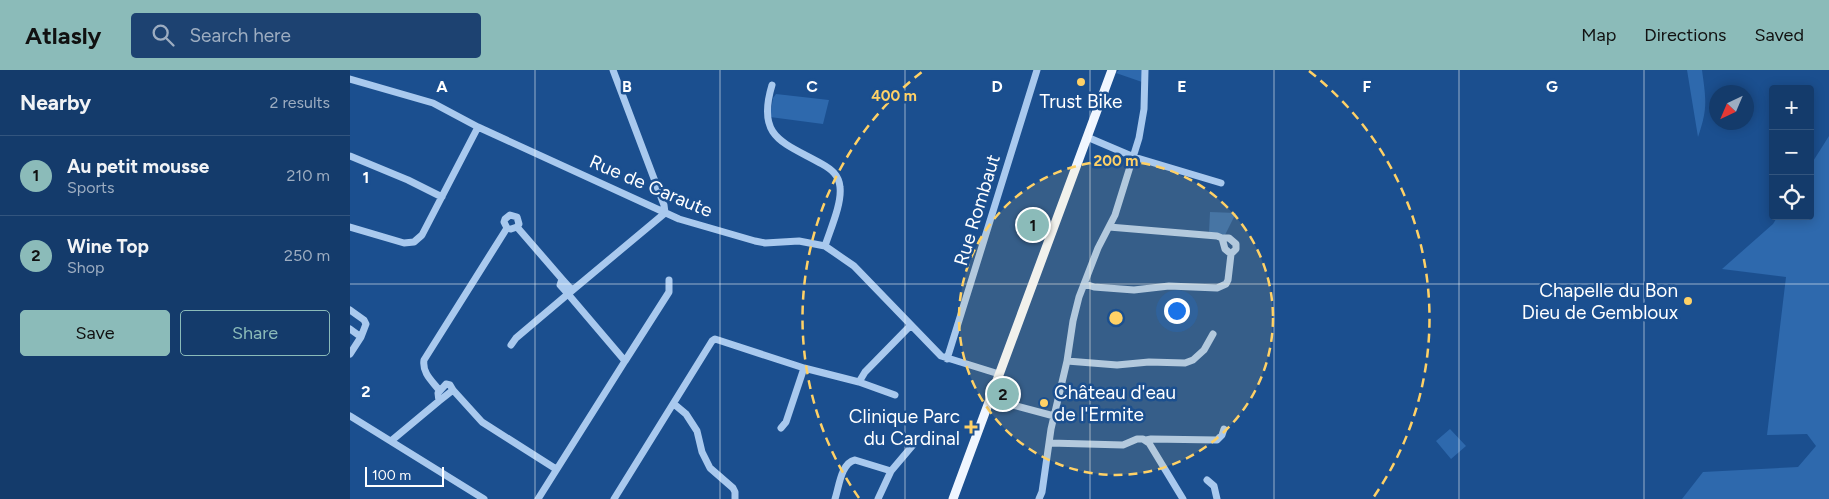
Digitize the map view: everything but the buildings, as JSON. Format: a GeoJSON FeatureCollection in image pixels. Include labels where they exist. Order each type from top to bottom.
{"type":"FeatureCollection","features":[{"type":"Feature","properties":{"kind":"main road"},"geometry":{"type":"LineString","coordinates":[[953,499],[1112,70]]}},
{"type":"Feature","properties":{"kind":"street"},"geometry":{"type":"LineString","coordinates":[[511,345],[516,338],[665,213],[664,205],[613,70]]}},
{"type":"Feature","properties":{"kind":"street","name":"Rue Rombaut"},"geometry":{"type":"LineString","coordinates":[[947,359],[1037,70]]}},
{"type":"Feature","properties":{"kind":"street"},"geometry":{"type":"LineString","coordinates":[[1039,499],[1042,492],[1054,416],[1067,361],[1073,320],[1098,248],[1115,215],[1134,158],[1143,123],[1145,70]]}},
{"type":"Feature","properties":{"kind":"street","name":"Rue de Caraute"},"geometry":{"type":"LineString","coordinates":[[350,80],[433,104],[478,127],[665,213],[704,228],[765,243],[799,241],[825,246],[854,266],[941,356],[999,374]]}},
{"type":"Feature","properties":{"kind":"street"},"geometry":{"type":"LineString","coordinates":[[772,85],[767,112],[770,130],[781,142],[830,169],[840,181],[840,199],[825,246]]}},
{"type":"Feature","properties":{"kind":"street"},"geometry":{"type":"LineString","coordinates":[[350,227],[404,243],[414,242],[422,235],[478,127]]}},
{"type":"Feature","properties":{"kind":"street"},"geometry":{"type":"LineString","coordinates":[[1087,137],[1134,158],[1221,183]]}},
{"type":"Feature","properties":{"kind":"street"},"geometry":{"type":"LineString","coordinates":[[350,156],[408,180],[442,197]]}},
{"type":"Feature","properties":{"kind":"street"},"geometry":{"type":"LineString","coordinates":[[507,228],[505,226],[505,219],[510,215],[517,217],[517,227],[562,279],[560,285],[570,292],[625,361]]}},
{"type":"Feature","properties":{"kind":"street"},"geometry":{"type":"LineString","coordinates":[[507,228],[511,230],[517,227]]}},
{"type":"Feature","properties":{"kind":"street"},"geometry":{"type":"LineString","coordinates":[[1085,284],[1094,287],[1134,290],[1169,286],[1217,288],[1226,284],[1228,280],[1231,254],[1236,249],[1236,244],[1229,238],[1109,227]]}},
{"type":"Feature","properties":{"kind":"street"},"geometry":{"type":"LineString","coordinates":[[439,390],[426,375],[424,360],[507,228]]}},
{"type":"Feature","properties":{"kind":"street"},"geometry":{"type":"LineString","coordinates":[[1222,238],[1225,249],[1231,254]]}},
{"type":"Feature","properties":{"kind":"street"},"geometry":{"type":"LineString","coordinates":[[538,499],[668,292],[669,280]]}},
{"type":"Feature","properties":{"kind":"street"},"geometry":{"type":"LineString","coordinates":[[350,310],[364,320],[366,324],[366,328],[350,354]]}},
{"type":"Feature","properties":{"kind":"street"},"geometry":{"type":"LineString","coordinates":[[859,382],[865,372],[911,325]]}},
{"type":"Feature","properties":{"kind":"street"},"geometry":{"type":"LineString","coordinates":[[350,329],[361,337]]}},
{"type":"Feature","properties":{"kind":"street"},"geometry":{"type":"LineString","coordinates":[[1067,361],[1118,365],[1149,362],[1185,363],[1193,360],[1204,350],[1213,334]]}},
{"type":"Feature","properties":{"kind":"street"},"geometry":{"type":"LineString","coordinates":[[614,499],[712,341],[719,339],[804,368],[859,382],[895,395]]}},
{"type":"Feature","properties":{"kind":"street"},"geometry":{"type":"LineString","coordinates":[[781,428],[786,422],[804,368]]}},
{"type":"Feature","properties":{"kind":"street"},"geometry":{"type":"LineString","coordinates":[[439,401],[439,390],[446,384],[450,385],[482,422],[556,469]]}},
{"type":"Feature","properties":{"kind":"street"},"geometry":{"type":"LineString","coordinates":[[391,441],[453,390]]}},
{"type":"Feature","properties":{"kind":"street"},"geometry":{"type":"LineString","coordinates":[[990,399],[1054,416]]}},
{"type":"Feature","properties":{"kind":"street"},"geometry":{"type":"LineString","coordinates":[[674,404],[698,431],[706,462],[714,474],[733,488],[735,492],[734,499]]}},
{"type":"Feature","properties":{"kind":"street"},"geometry":{"type":"LineString","coordinates":[[350,416],[484,499]]}},
{"type":"Feature","properties":{"kind":"street"},"geometry":{"type":"LineString","coordinates":[[1147,442],[1151,439],[1217,440],[1224,429]]}},
{"type":"Feature","properties":{"kind":"street"},"geometry":{"type":"LineString","coordinates":[[1050,443],[1123,445],[1137,439],[1147,442],[1183,499]]}},
{"type":"Feature","properties":{"kind":"street"},"geometry":{"type":"LineString","coordinates":[[878,499],[891,471],[913,445]]}},
{"type":"Feature","properties":{"kind":"street"},"geometry":{"type":"LineString","coordinates":[[835,499],[845,468],[850,461],[855,460],[891,471]]}},
{"type":"Feature","properties":{"kind":"street"},"geometry":{"type":"LineString","coordinates":[[1207,480],[1214,486],[1217,499]]}},
{"type":"Feature","properties":{"kind":"shaded area"},"geometry":{"type":"Polygon","coordinates":[[[1119,70],[1143,70],[1142,82],[1116,73],[1119,70]]]}},
{"type":"Feature","properties":{"kind":"shaded area"},"geometry":{"type":"Polygon","coordinates":[[[1687,70],[1702,70],[1705,104],[1698,137],[1687,70]]]}},
{"type":"Feature","properties":{"kind":"shaded area"},"geometry":{"type":"Polygon","coordinates":[[[776,94],[829,100],[823,124],[770,117],[773,98],[776,94]]]}},
{"type":"Feature","properties":{"kind":"shaded area"},"geometry":{"type":"Polygon","coordinates":[[[1829,136],[1829,499],[1682,499],[1703,472],[1798,467],[1816,446],[1807,434],[1767,435],[1786,277],[1722,269],[1776,220],[1814,220],[1814,160],[1829,136]]]}},
{"type":"Feature","properties":{"kind":"shaded area"},"geometry":{"type":"Polygon","coordinates":[[[1210,212],[1236,213],[1225,235],[1209,233],[1210,212]]]}},
{"type":"Feature","properties":{"kind":"shaded area"},"geometry":{"type":"Polygon","coordinates":[[[1450,429],[1466,446],[1451,459],[1436,441],[1450,429]]]}},
{"type":"Feature","properties":{"kind":"place","name":"Trust Bike"},"geometry":{"type":"Point","coordinates":[1081,82]}},
{"type":"Feature","properties":{"kind":"place","name":"Au petit mousse"},"geometry":{"type":"Point","coordinates":[1033,225]}},
{"type":"Feature","properties":{"kind":"place","name":"Chapelle du Bon Dieu de Gembloux"},"geometry":{"type":"Point","coordinates":[1688,301]}},
{"type":"Feature","properties":{"kind":"place","name":"Wine Top"},"geometry":{"type":"Point","coordinates":[1003,394]}},
{"type":"Feature","properties":{"kind":"place","name":"Château d'eau de l'Ermite"},"geometry":{"type":"Point","coordinates":[1044,403]}},
{"type":"Feature","properties":{"kind":"place","name":"Clinique Parc du Cardinal"},"geometry":{"type":"Point","coordinates":[971,427]}}]}
